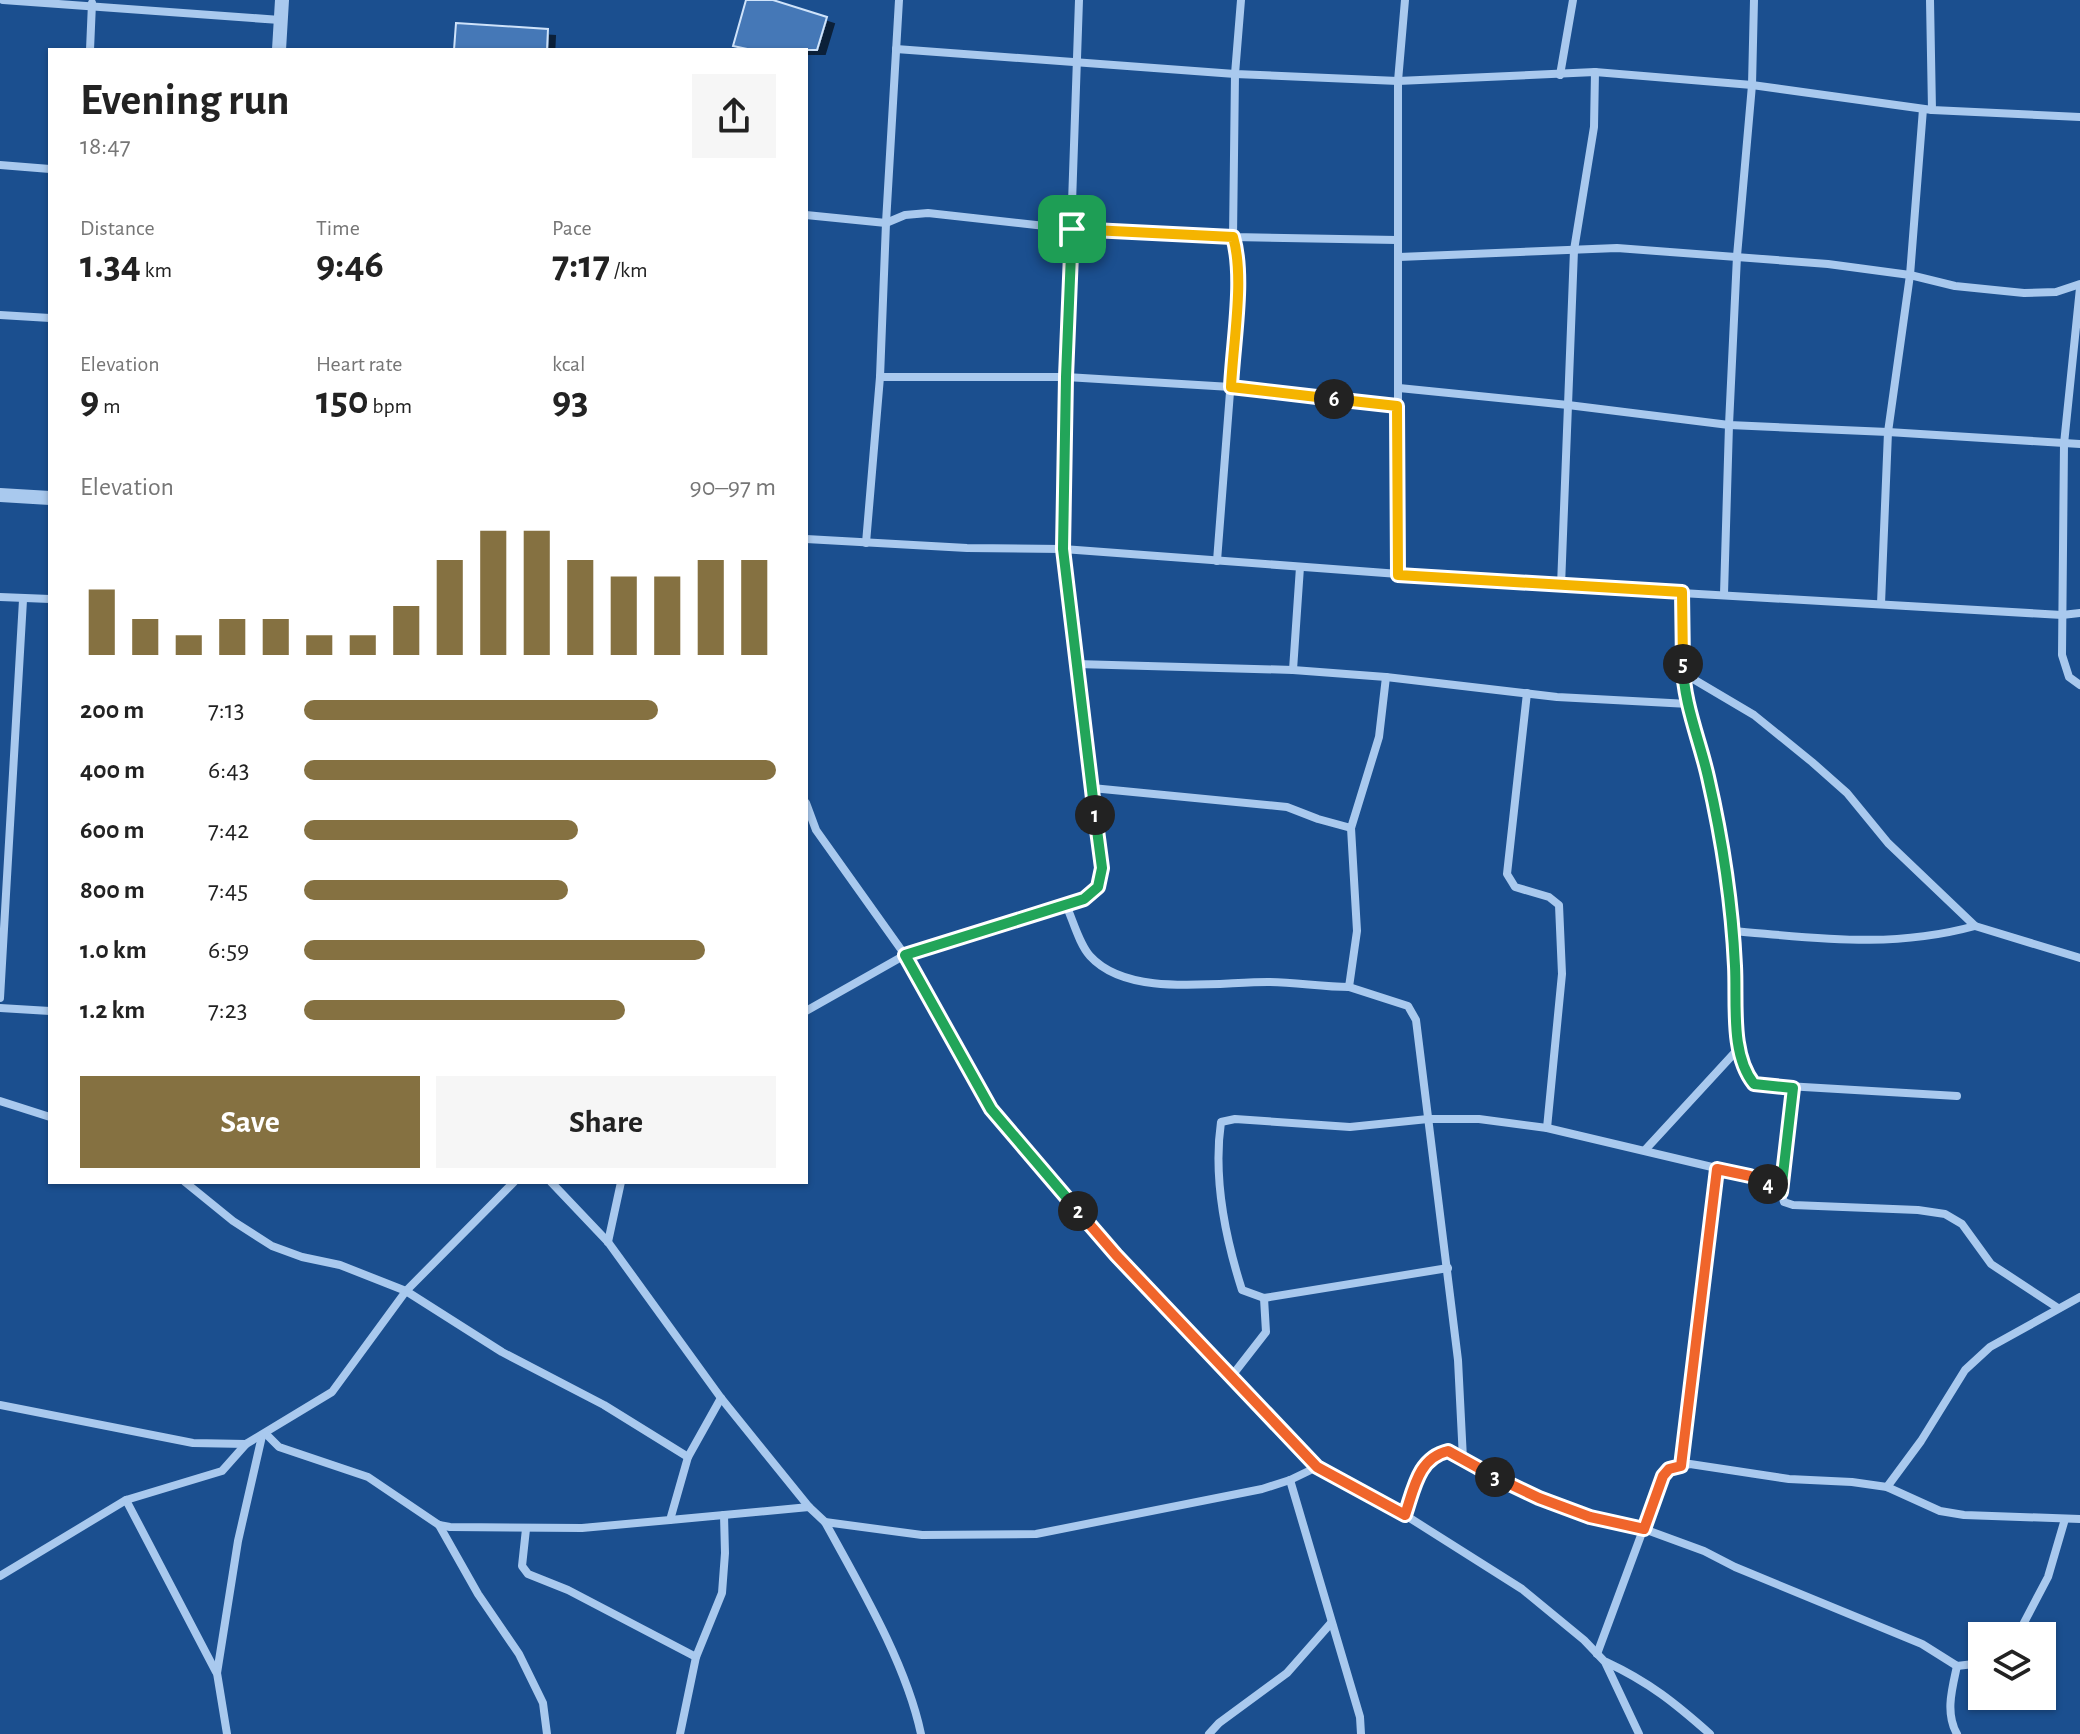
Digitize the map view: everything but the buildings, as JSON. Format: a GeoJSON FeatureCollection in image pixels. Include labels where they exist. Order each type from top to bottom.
{"type":"FeatureCollection","features":[{"type":"Feature","properties":{"kind":"street"},"geometry":{"type":"LineString","coordinates":[[3,0],[92,3],[280,20]]}},
{"type":"Feature","properties":{"kind":"street"},"geometry":{"type":"LineString","coordinates":[[279,48],[282,0]]}},
{"type":"Feature","properties":{"kind":"street"},"geometry":{"type":"LineString","coordinates":[[866,543],[880,377],[899,0]]}},
{"type":"Feature","properties":{"kind":"street"},"geometry":{"type":"LineString","coordinates":[[808,1010],[905,955],[1084,899],[1098,887],[1102,868],[1063,549],[1079,0]]}},
{"type":"Feature","properties":{"kind":"street"},"geometry":{"type":"LineString","coordinates":[[1217,561],[1239,275],[1233,237],[1235,74],[1241,0]]}},
{"type":"Feature","properties":{"kind":"street"},"geometry":{"type":"LineString","coordinates":[[1398,575],[1398,81],[1405,0]]}},
{"type":"Feature","properties":{"kind":"street"},"geometry":{"type":"LineString","coordinates":[[1560,75],[1573,0]]}},
{"type":"Feature","properties":{"kind":"street"},"geometry":{"type":"LineString","coordinates":[[1724,594],[1737,256],[1752,85],[1754,0]]}},
{"type":"Feature","properties":{"kind":"street"},"geometry":{"type":"LineString","coordinates":[[1881,604],[1888,432],[1910,275],[1928,110],[1930,0]]}},
{"type":"Feature","properties":{"kind":"street"},"geometry":{"type":"LineString","coordinates":[[90,48],[92,3]]}},
{"type":"Feature","properties":{"kind":"street"},"geometry":{"type":"LineString","coordinates":[[896,49],[1235,74],[1398,81],[1595,72],[1752,85],[1928,110],[2080,117]]}},
{"type":"Feature","properties":{"kind":"street"},"geometry":{"type":"LineString","coordinates":[[1561,586],[1574,250],[1594,127],[1595,72]]}},
{"type":"Feature","properties":{"kind":"street"},"geometry":{"type":"LineString","coordinates":[[0,165],[48,169]]}},
{"type":"Feature","properties":{"kind":"street"},"geometry":{"type":"LineString","coordinates":[[808,215],[886,223],[905,215],[928,213],[1072,229],[1233,237],[1397,240]]}},
{"type":"Feature","properties":{"kind":"street"},"geometry":{"type":"LineString","coordinates":[[1399,257],[1617,248],[1737,256],[1910,275],[1955,286],[2024,293],[2056,292],[2080,286],[2064,444],[2062,615],[2062,655],[2069,677],[2080,685]]}},
{"type":"Feature","properties":{"kind":"street"},"geometry":{"type":"LineString","coordinates":[[0,315],[48,318]]}},
{"type":"Feature","properties":{"kind":"street"},"geometry":{"type":"LineString","coordinates":[[880,377],[1066,377],[1231,387],[1397,406]]}},
{"type":"Feature","properties":{"kind":"street"},"geometry":{"type":"LineString","coordinates":[[1399,388],[1729,425],[2080,444]]}},
{"type":"Feature","properties":{"kind":"street"},"geometry":{"type":"LineString","coordinates":[[0,495],[48,498]]}},
{"type":"Feature","properties":{"kind":"street"},"geometry":{"type":"LineString","coordinates":[[808,539],[1063,549],[1561,586],[2062,615],[2080,613]]}},
{"type":"Feature","properties":{"kind":"street"},"geometry":{"type":"LineString","coordinates":[[1293,670],[1300,567]]}},
{"type":"Feature","properties":{"kind":"street"},"geometry":{"type":"LineString","coordinates":[[1682,592],[1683,673],[1709,780],[1733,931],[1739,1048],[1744,1072],[1754,1084],[1957,1096]]}},
{"type":"Feature","properties":{"kind":"street"},"geometry":{"type":"LineString","coordinates":[[0,597],[48,599]]}},
{"type":"Feature","properties":{"kind":"street"},"geometry":{"type":"LineString","coordinates":[[0,998],[23,600]]}},
{"type":"Feature","properties":{"kind":"street"},"geometry":{"type":"LineString","coordinates":[[1076,664],[1293,670],[1527,693],[1689,704]]}},
{"type":"Feature","properties":{"kind":"street"},"geometry":{"type":"LineString","coordinates":[[1683,673],[1754,715],[1812,762],[1847,793],[1888,843],[1975,926],[2080,958]]}},
{"type":"Feature","properties":{"kind":"street"},"geometry":{"type":"LineString","coordinates":[[1349,987],[1357,931],[1351,828],[1379,737],[1386,677]]}},
{"type":"Feature","properties":{"kind":"street"},"geometry":{"type":"LineString","coordinates":[[1527,693],[1507,874],[1515,887],[1549,897],[1559,905],[1562,974],[1547,1128]]}},
{"type":"Feature","properties":{"kind":"street"},"geometry":{"type":"LineString","coordinates":[[1092,788],[1287,807],[1351,828]]}},
{"type":"Feature","properties":{"kind":"street"},"geometry":{"type":"LineString","coordinates":[[0,792],[11,793]]}},
{"type":"Feature","properties":{"kind":"street"},"geometry":{"type":"LineString","coordinates":[[808,808],[816,830],[905,955],[991,1109],[1116,1255],[1317,1467],[1405,1515],[1522,1589],[1597,1654],[1605,1662],[1639,1734]]}},
{"type":"Feature","properties":{"kind":"street"},"geometry":{"type":"LineString","coordinates":[[1066,905],[1088,955],[1112,973],[1136,981],[1208,984],[1271,982],[1349,987],[1408,1006],[1416,1020],[1448,1268],[1458,1360],[1463,1459]]}},
{"type":"Feature","properties":{"kind":"street"},"geometry":{"type":"LineString","coordinates":[[1733,931],[1879,942],[1936,937],[1975,926]]}},
{"type":"Feature","properties":{"kind":"street"},"geometry":{"type":"LineString","coordinates":[[0,1008],[48,1011]]}},
{"type":"Feature","properties":{"kind":"street"},"geometry":{"type":"LineString","coordinates":[[1645,1150],[1739,1048]]}},
{"type":"Feature","properties":{"kind":"street"},"geometry":{"type":"LineString","coordinates":[[1793,1088],[1781,1192],[1784,1202],[1945,1214],[1962,1224],[1991,1264],[2058,1308]]}},
{"type":"Feature","properties":{"kind":"street"},"geometry":{"type":"LineString","coordinates":[[0,1101],[48,1116]]}},
{"type":"Feature","properties":{"kind":"street"},"geometry":{"type":"LineString","coordinates":[[1448,1268],[1264,1298],[1242,1290],[1221,1196],[1217,1149],[1221,1122],[1235,1119],[1350,1127],[1428,1119],[1479,1119],[1547,1128],[1645,1150],[1750,1176],[1781,1192]]}},
{"type":"Feature","properties":{"kind":"street"},"geometry":{"type":"LineString","coordinates":[[1681,1466],[1717,1169]]}},
{"type":"Feature","properties":{"kind":"street"},"geometry":{"type":"LineString","coordinates":[[187,1184],[233,1221],[272,1246],[302,1257],[340,1265],[406,1291],[502,1352],[604,1405],[688,1457]]}},
{"type":"Feature","properties":{"kind":"street"},"geometry":{"type":"LineString","coordinates":[[0,1576],[126,1500],[222,1471],[246,1444],[332,1392],[406,1291],[512,1184]]}},
{"type":"Feature","properties":{"kind":"street"},"geometry":{"type":"LineString","coordinates":[[553,1184],[608,1242],[721,1398],[809,1507],[825,1522],[885,1635],[918,1718],[921,1734]]}},
{"type":"Feature","properties":{"kind":"street"},"geometry":{"type":"LineString","coordinates":[[608,1242],[621,1184]]}},
{"type":"Feature","properties":{"kind":"street"},"geometry":{"type":"LineString","coordinates":[[1887,1487],[1921,1441],[1965,1370],[1990,1347],[2080,1297]]}},
{"type":"Feature","properties":{"kind":"street"},"geometry":{"type":"LineString","coordinates":[[1231,1377],[1266,1332],[1264,1298]]}},
{"type":"Feature","properties":{"kind":"street"},"geometry":{"type":"LineString","coordinates":[[670,1520],[688,1457],[721,1398]]}},
{"type":"Feature","properties":{"kind":"street"},"geometry":{"type":"LineString","coordinates":[[0,1405],[193,1443],[246,1444]]}},
{"type":"Feature","properties":{"kind":"street"},"geometry":{"type":"LineString","coordinates":[[264,1435],[279,1447],[368,1477],[439,1525],[450,1527],[582,1528],[809,1507]]}},
{"type":"Feature","properties":{"kind":"street"},"geometry":{"type":"LineString","coordinates":[[227,1734],[217,1673],[238,1541],[264,1435]]}},
{"type":"Feature","properties":{"kind":"street"},"geometry":{"type":"LineString","coordinates":[[1405,1515],[1423,1464],[1436,1454],[1448,1451],[1483,1472],[1539,1498],[1590,1517],[1644,1529],[1704,1551],[1735,1567],[1922,1644],[1957,1666],[1968,1665]]}},
{"type":"Feature","properties":{"kind":"street"},"geometry":{"type":"LineString","coordinates":[[1597,1654],[1663,1476],[1669,1469],[1690,1464],[1789,1479],[1887,1487],[1940,1511],[1964,1515],[2080,1519]]}},
{"type":"Feature","properties":{"kind":"street"},"geometry":{"type":"LineString","coordinates":[[825,1522],[922,1535],[1036,1534],[1231,1495],[1290,1480],[1317,1467]]}},
{"type":"Feature","properties":{"kind":"street"},"geometry":{"type":"LineString","coordinates":[[1290,1480],[1360,1717],[1361,1734]]}},
{"type":"Feature","properties":{"kind":"street"},"geometry":{"type":"LineString","coordinates":[[126,1500],[217,1673]]}},
{"type":"Feature","properties":{"kind":"street"},"geometry":{"type":"LineString","coordinates":[[680,1734],[696,1657],[722,1593],[724,1515]]}},
{"type":"Feature","properties":{"kind":"street"},"geometry":{"type":"LineString","coordinates":[[2024,1622],[2048,1577],[2065,1519]]}},
{"type":"Feature","properties":{"kind":"street"},"geometry":{"type":"LineString","coordinates":[[439,1525],[478,1594],[519,1654],[543,1703],[547,1734]]}},
{"type":"Feature","properties":{"kind":"street"},"geometry":{"type":"LineString","coordinates":[[526,1529],[523,1571],[568,1590],[696,1657]]}},
{"type":"Feature","properties":{"kind":"street"},"geometry":{"type":"LineString","coordinates":[[1209,1734],[1219,1723],[1287,1673],[1331,1623]]}},
{"type":"Feature","properties":{"kind":"street"},"geometry":{"type":"LineString","coordinates":[[1605,1662],[1637,1676],[1667,1696],[1710,1734]]}},
{"type":"Feature","properties":{"kind":"street"},"geometry":{"type":"LineString","coordinates":[[1957,1666],[1950,1721],[1957,1734]]}},
{"type":"Feature","properties":{"kind":"route"},"geometry":{"type":"LineString","coordinates":[[1072,229],[1233,237],[1239,275],[1231,387],[1397,406],[1398,575],[1682,592],[1683,673],[1709,780],[1733,931],[1739,1048],[1744,1072],[1754,1084],[1793,1088],[1781,1192],[1765,1181],[1717,1169],[1681,1466],[1669,1469],[1663,1476],[1644,1529],[1590,1517],[1539,1498],[1483,1472],[1448,1451],[1436,1454],[1423,1464],[1405,1515],[1317,1467],[1116,1255],[991,1109],[905,955],[1084,899],[1098,887],[1102,868],[1063,549],[1072,229]]}}]}
